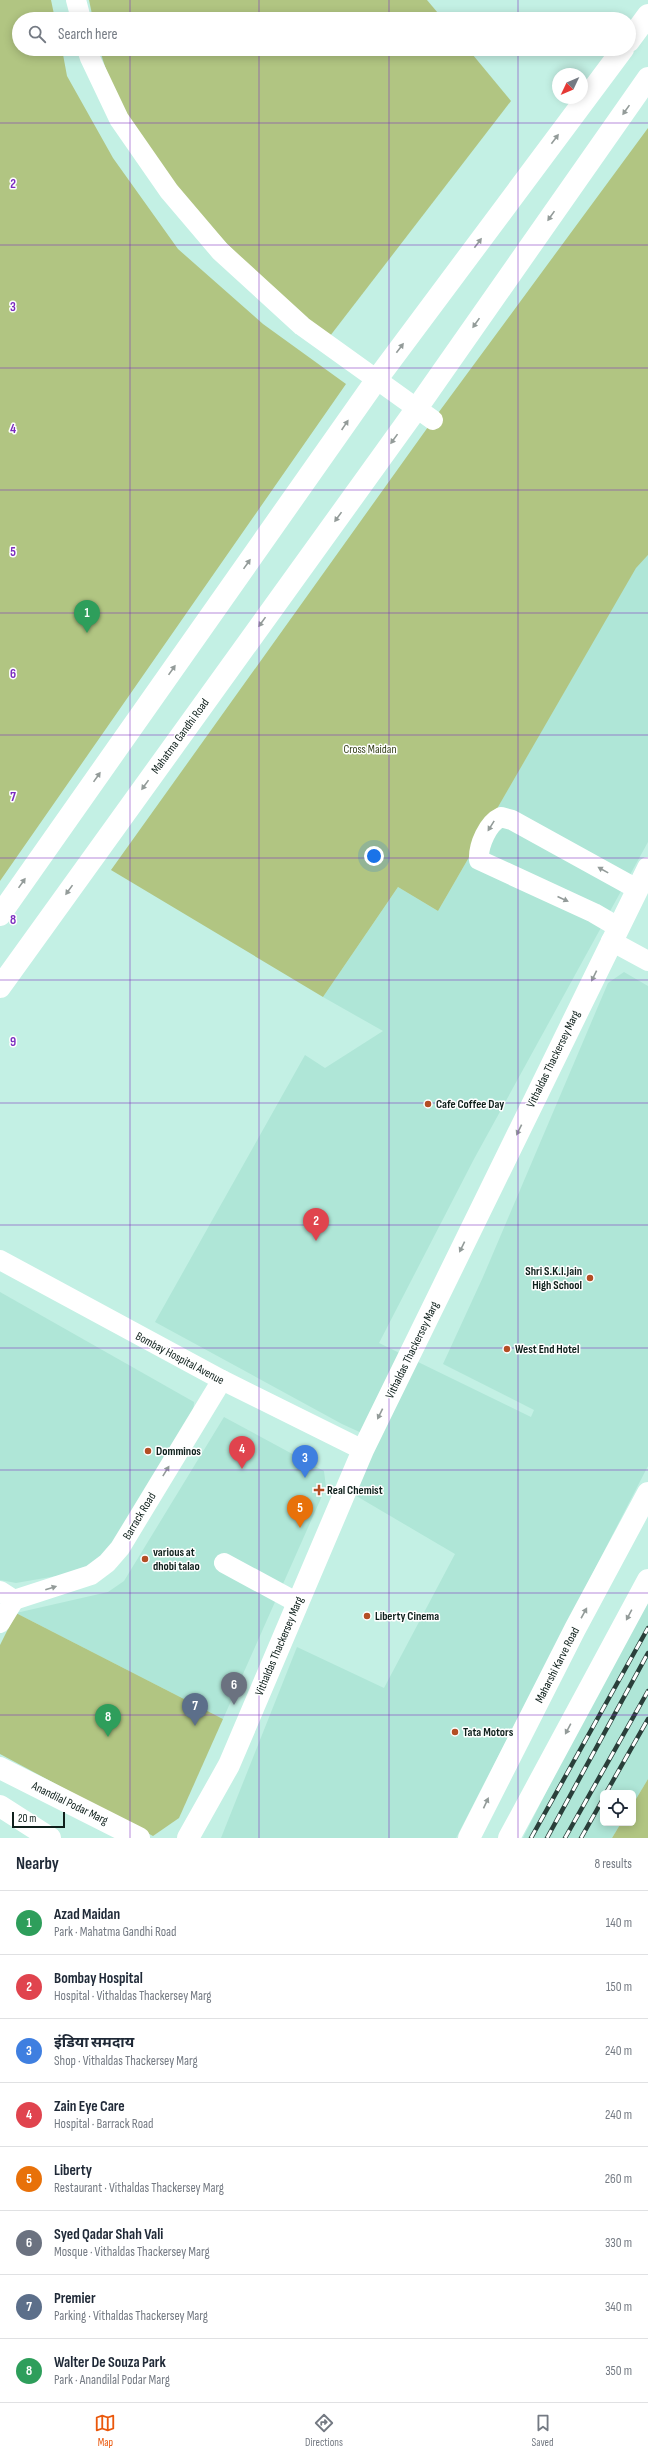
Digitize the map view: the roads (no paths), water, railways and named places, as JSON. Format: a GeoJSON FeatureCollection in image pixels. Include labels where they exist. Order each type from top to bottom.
{"type":"FeatureCollection","features":[{"type":"Feature","properties":{"kind":"main road"},"geometry":{"type":"LineString","coordinates":[[636,31],[648,15]]}},
{"type":"Feature","properties":{"kind":"main road"},"geometry":{"type":"LineString","coordinates":[[0,915],[376,379],[618,56]]}},
{"type":"Feature","properties":{"kind":"main road","name":"Mahatma Gandhi Road"},"geometry":{"type":"LineString","coordinates":[[0,987],[360,485],[425,414],[648,78]]}},
{"type":"Feature","properties":{"kind":"main road","name":"Vithaldas Thackersey Marg"},"geometry":{"type":"LineString","coordinates":[[188,1838],[229,1764],[363,1450],[614,934],[648,868]]}},
{"type":"Feature","properties":{"kind":"main road","name":"Maharshi Karve Road"},"geometry":{"type":"LineString","coordinates":[[469,1838],[575,1629],[648,1494]]}},
{"type":"Feature","properties":{"kind":"main road"},"geometry":{"type":"LineString","coordinates":[[509,1838],[648,1580]]}},
{"type":"Feature","properties":{"kind":"main road","name":"Anandilal Podar Marg"},"geometry":{"type":"LineString","coordinates":[[0,1768],[139,1838]]}},
{"type":"Feature","properties":{"kind":"main road"},"geometry":{"type":"LineString","coordinates":[[0,1806],[50,1838]]}},
{"type":"Feature","properties":{"kind":"street"},"geometry":{"type":"LineString","coordinates":[[76,0],[79,12]]}},
{"type":"Feature","properties":{"kind":"street"},"geometry":{"type":"LineString","coordinates":[[90,56],[119,119],[169,191],[220,251],[302,326],[425,414]]}},
{"type":"Feature","properties":{"kind":"street"},"geometry":{"type":"LineString","coordinates":[[637,890],[512,820],[501,817],[492,823],[479,848],[479,860],[594,913],[614,934],[648,961]]}},
{"type":"Feature","properties":{"kind":"street","name":"Bombay Hospital Avenue"},"geometry":{"type":"LineString","coordinates":[[0,1260],[222,1380],[363,1450]]}},
{"type":"Feature","properties":{"kind":"street","name":"Barrack Road"},"geometry":{"type":"LineString","coordinates":[[7,1596],[91,1575],[107,1562],[120,1548],[222,1380]]}},
{"type":"Feature","properties":{"kind":"street"},"geometry":{"type":"LineString","coordinates":[[224,1563],[298,1603]]}},
{"type":"Feature","properties":{"kind":"street"},"geometry":{"type":"LineString","coordinates":[[0,1623],[7,1596]]}},
{"type":"Feature","properties":{"kind":"railway"},"geometry":{"type":"LineString","coordinates":[[531,1838],[648,1628]]}},
{"type":"Feature","properties":{"kind":"railway"},"geometry":{"type":"LineString","coordinates":[[547,1838],[648,1653]]}},
{"type":"Feature","properties":{"kind":"railway"},"geometry":{"type":"LineString","coordinates":[[565,1838],[648,1691]]}},
{"type":"Feature","properties":{"kind":"railway"},"geometry":{"type":"LineString","coordinates":[[608,1790],[648,1719]]}},
{"type":"Feature","properties":{"kind":"railway"},"geometry":{"type":"LineString","coordinates":[[581,1838],[600,1804]]}},
{"type":"Feature","properties":{"kind":"place","name":"Azad Maidan"},"geometry":{"type":"Point","coordinates":[87,633]}},
{"type":"Feature","properties":{"kind":"place","name":"Cafe Coffee Day"},"geometry":{"type":"Point","coordinates":[428,1104]}},
{"type":"Feature","properties":{"kind":"place","name":"Bombay Hospital"},"geometry":{"type":"Point","coordinates":[316,1241]}},
{"type":"Feature","properties":{"kind":"place","name":"Shri S.K.I.Jain High School"},"geometry":{"type":"Point","coordinates":[590,1278]}},
{"type":"Feature","properties":{"kind":"place","name":"West End Hotel"},"geometry":{"type":"Point","coordinates":[507,1349]}},
{"type":"Feature","properties":{"kind":"place","name":"Domminos"},"geometry":{"type":"Point","coordinates":[148,1451]}},
{"type":"Feature","properties":{"kind":"place","name":"Zain Eye Care"},"geometry":{"type":"Point","coordinates":[242,1469]}},
{"type":"Feature","properties":{"kind":"place","name":"इंडिया समदाय"},"geometry":{"type":"Point","coordinates":[305,1478]}},
{"type":"Feature","properties":{"kind":"place","name":"Real Chemist"},"geometry":{"type":"Point","coordinates":[319,1490]}},
{"type":"Feature","properties":{"kind":"place","name":"Liberty"},"geometry":{"type":"Point","coordinates":[300,1528]}},
{"type":"Feature","properties":{"kind":"place","name":"various at dhobi talao"},"geometry":{"type":"Point","coordinates":[145,1559]}},
{"type":"Feature","properties":{"kind":"place","name":"Liberty Cinema"},"geometry":{"type":"Point","coordinates":[367,1616]}},
{"type":"Feature","properties":{"kind":"place","name":"Syed Qadar Shah Vali"},"geometry":{"type":"Point","coordinates":[234,1705]}},
{"type":"Feature","properties":{"kind":"place","name":"Premier"},"geometry":{"type":"Point","coordinates":[195,1726]}},
{"type":"Feature","properties":{"kind":"place","name":"Tata Motors"},"geometry":{"type":"Point","coordinates":[455,1732]}},
{"type":"Feature","properties":{"kind":"place","name":"Walter De Souza Park"},"geometry":{"type":"Point","coordinates":[108,1737]}},
{"type":"Feature","properties":{"kind":"park label","name":"Cross Maidan"},"geometry":{"type":"Point","coordinates":[370,749]}}]}
